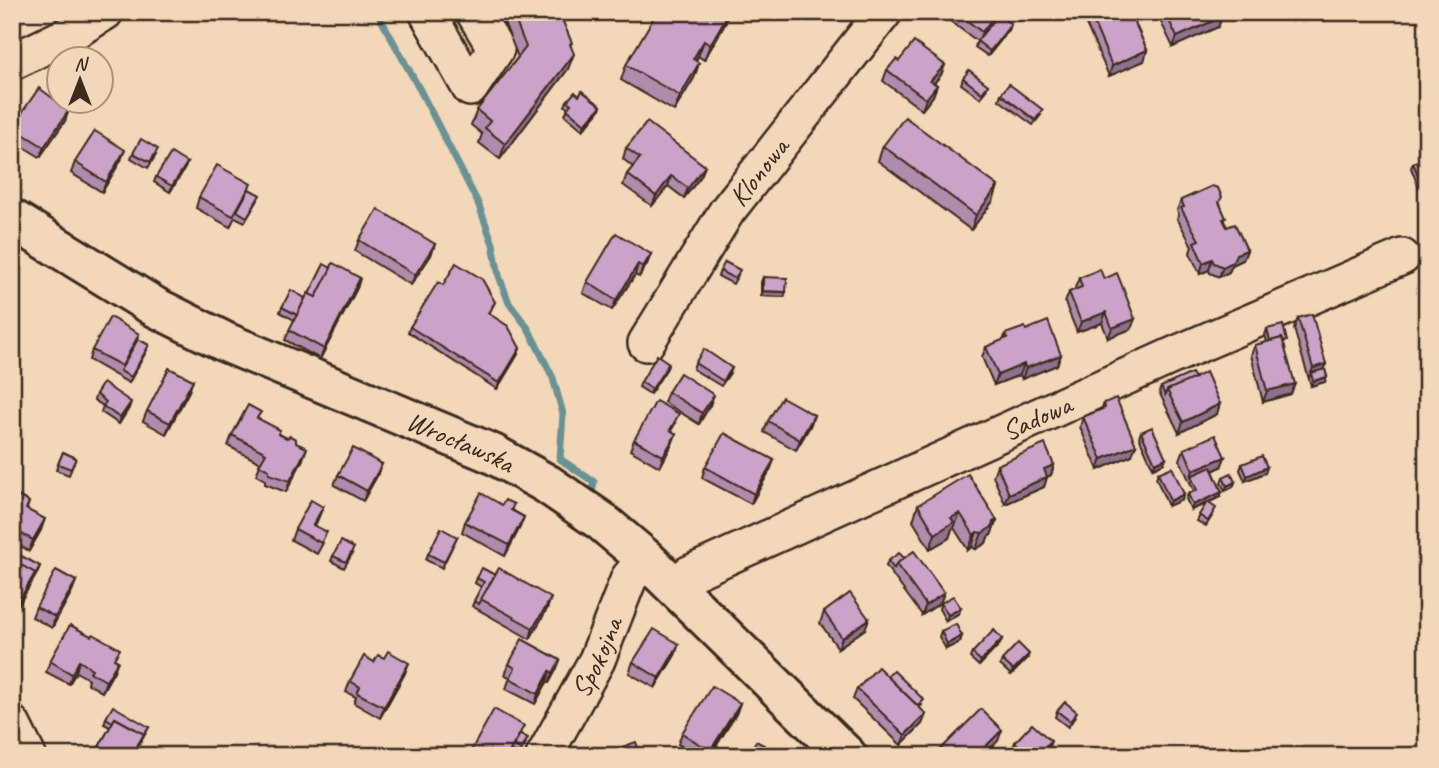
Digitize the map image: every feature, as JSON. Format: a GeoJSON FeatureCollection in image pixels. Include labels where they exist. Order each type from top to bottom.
{"type":"FeatureCollection","features":[{"type":"Feature","properties":{"kind":"main road","name":"Wrocławska"},"geometry":{"type":"LineString","coordinates":[[12,219],[155,307],[225,342],[493,454],[547,484],[601,521],[675,585],[838,753]]}},
{"type":"Feature","properties":{"kind":"street"},"geometry":{"type":"LineString","coordinates":[[12,62],[68,35],[105,12]]}},
{"type":"Feature","properties":{"kind":"street"},"geometry":{"type":"LineString","coordinates":[[428,12],[470,88],[496,49],[474,12]]}},
{"type":"Feature","properties":{"kind":"street","name":"Klonowa"},"geometry":{"type":"LineString","coordinates":[[646,343],[727,211],[884,12]]}},
{"type":"Feature","properties":{"kind":"street","name":"Sadowa"},"geometry":{"type":"LineString","coordinates":[[675,585],[689,574],[727,556],[1174,355],[1402,257]]}},
{"type":"Feature","properties":{"kind":"street","name":"Spokojna"},"geometry":{"type":"LineString","coordinates":[[544,756],[597,660],[629,578],[646,559]]}},
{"type":"Feature","properties":{"kind":"street"},"geometry":{"type":"LineString","coordinates":[[12,724],[28,756]]}},
{"type":"Feature","properties":{"kind":"building"},"geometry":{"type":"Polygon","coordinates":[[[512,12],[559,12],[574,54],[505,144],[485,128],[490,121],[477,110],[526,47],[512,12]]]}},
{"type":"Feature","properties":{"kind":"building"},"geometry":{"type":"Polygon","coordinates":[[[657,12],[729,12],[710,45],[704,41],[693,59],[699,63],[680,96],[626,65],[657,12]]]}},
{"type":"Feature","properties":{"kind":"building"},"geometry":{"type":"Polygon","coordinates":[[[956,12],[997,12],[982,32],[956,12]]]}},
{"type":"Feature","properties":{"kind":"building"},"geometry":{"type":"Polygon","coordinates":[[[1089,12],[1130,12],[1147,50],[1112,66],[1089,12]]]}},
{"type":"Feature","properties":{"kind":"building"},"geometry":{"type":"Polygon","coordinates":[[[1165,12],[1220,12],[1222,17],[1177,37],[1165,12]]]}},
{"type":"Feature","properties":{"kind":"building"},"geometry":{"type":"Polygon","coordinates":[[[998,15],[1011,24],[990,51],[977,41],[998,15]]]}},
{"type":"Feature","properties":{"kind":"building"},"geometry":{"type":"Polygon","coordinates":[[[914,42],[945,65],[930,81],[937,85],[926,99],[887,70],[896,59],[899,61],[914,42]]]}},
{"type":"Feature","properties":{"kind":"building"},"geometry":{"type":"Polygon","coordinates":[[[969,70],[988,85],[982,93],[963,78],[969,70]]]}},
{"type":"Feature","properties":{"kind":"building"},"geometry":{"type":"Polygon","coordinates":[[[16,76],[20,84],[12,88],[12,78],[16,76]]]}},
{"type":"Feature","properties":{"kind":"building"},"geometry":{"type":"Polygon","coordinates":[[[1009,84],[1043,110],[1035,120],[1001,94],[1009,84]]]}},
{"type":"Feature","properties":{"kind":"building"},"geometry":{"type":"Polygon","coordinates":[[[39,88],[46,93],[46,116],[65,116],[44,147],[12,127],[39,88]]]}},
{"type":"Feature","properties":{"kind":"building"},"geometry":{"type":"Polygon","coordinates":[[[582,91],[601,106],[585,124],[567,109],[571,104],[567,101],[575,92],[579,96],[582,91]]]}},
{"type":"Feature","properties":{"kind":"building"},"geometry":{"type":"Polygon","coordinates":[[[905,117],[998,186],[976,215],[883,146],[905,117]]]}},
{"type":"Feature","properties":{"kind":"building"},"geometry":{"type":"Polygon","coordinates":[[[647,122],[705,166],[688,188],[671,176],[656,196],[627,174],[640,158],[626,148],[647,122]]]}},
{"type":"Feature","properties":{"kind":"building"},"geometry":{"type":"Polygon","coordinates":[[[95,131],[125,150],[106,182],[75,162],[95,131]]]}},
{"type":"Feature","properties":{"kind":"building"},"geometry":{"type":"Polygon","coordinates":[[[141,139],[158,149],[150,162],[133,153],[141,139]]]}},
{"type":"Feature","properties":{"kind":"building"},"geometry":{"type":"Polygon","coordinates":[[[171,153],[187,163],[172,186],[156,177],[171,153]]]}},
{"type":"Feature","properties":{"kind":"building"},"geometry":{"type":"Polygon","coordinates":[[[1427,157],[1427,197],[1413,163],[1427,157]]]}},
{"type":"Feature","properties":{"kind":"building"},"geometry":{"type":"Polygon","coordinates":[[[217,165],[251,184],[233,216],[199,197],[217,165]]]}},
{"type":"Feature","properties":{"kind":"building"},"geometry":{"type":"Polygon","coordinates":[[[1212,186],[1218,188],[1222,197],[1219,202],[1227,227],[1235,224],[1247,250],[1236,254],[1233,262],[1223,267],[1212,259],[1203,263],[1194,242],[1199,240],[1181,208],[1184,207],[1181,200],[1212,186]]]}},
{"type":"Feature","properties":{"kind":"building"},"geometry":{"type":"Polygon","coordinates":[[[249,189],[260,195],[247,217],[237,211],[249,189]]]}},
{"type":"Feature","properties":{"kind":"building"},"geometry":{"type":"Polygon","coordinates":[[[378,209],[435,244],[415,275],[359,240],[378,209]]]}},
{"type":"Feature","properties":{"kind":"building"},"geometry":{"type":"Polygon","coordinates":[[[616,233],[651,254],[643,267],[638,264],[616,300],[587,282],[616,233]]]}},
{"type":"Feature","properties":{"kind":"building"},"geometry":{"type":"Polygon","coordinates":[[[12,256],[20,260],[12,277],[12,256]]]}},
{"type":"Feature","properties":{"kind":"building"},"geometry":{"type":"Polygon","coordinates":[[[725,262],[740,270],[735,279],[720,271],[725,262]]]}},
{"type":"Feature","properties":{"kind":"building"},"geometry":{"type":"Polygon","coordinates":[[[333,263],[360,278],[324,349],[289,330],[308,293],[316,297],[333,263]]]}},
{"type":"Feature","properties":{"kind":"building"},"geometry":{"type":"Polygon","coordinates":[[[456,263],[482,279],[495,302],[488,313],[508,326],[520,348],[499,383],[410,327],[438,282],[443,285],[456,263]]]}},
{"type":"Feature","properties":{"kind":"building"},"geometry":{"type":"Polygon","coordinates":[[[324,264],[331,268],[316,297],[309,294],[324,264]]]}},
{"type":"Feature","properties":{"kind":"building"},"geometry":{"type":"Polygon","coordinates":[[[1100,269],[1104,279],[1117,273],[1135,319],[1112,328],[1106,312],[1081,322],[1069,292],[1082,287],[1079,278],[1100,269]]]}},
{"type":"Feature","properties":{"kind":"building"},"geometry":{"type":"Polygon","coordinates":[[[763,277],[787,278],[786,292],[763,291],[763,277]]]}},
{"type":"Feature","properties":{"kind":"building"},"geometry":{"type":"Polygon","coordinates":[[[291,290],[305,298],[297,315],[282,307],[291,290]]]}},
{"type":"Feature","properties":{"kind":"building"},"geometry":{"type":"Polygon","coordinates":[[[1312,314],[1326,364],[1313,368],[1298,318],[1312,314]]]}},
{"type":"Feature","properties":{"kind":"building"},"geometry":{"type":"Polygon","coordinates":[[[110,317],[139,334],[122,366],[92,350],[110,317]]]}},
{"type":"Feature","properties":{"kind":"building"},"geometry":{"type":"Polygon","coordinates":[[[1048,321],[1061,355],[1026,368],[1024,364],[998,375],[986,347],[1007,338],[1005,334],[1025,327],[1026,330],[1048,321]]]}},
{"type":"Feature","properties":{"kind":"building"},"geometry":{"type":"Polygon","coordinates":[[[1283,325],[1287,341],[1283,342],[1282,338],[1270,341],[1267,329],[1283,325]]]}},
{"type":"Feature","properties":{"kind":"building"},"geometry":{"type":"Polygon","coordinates":[[[1282,338],[1295,384],[1267,391],[1255,345],[1282,338]]]}},
{"type":"Feature","properties":{"kind":"building"},"geometry":{"type":"Polygon","coordinates":[[[138,339],[149,345],[131,377],[120,371],[138,339]]]}},
{"type":"Feature","properties":{"kind":"building"},"geometry":{"type":"Polygon","coordinates":[[[704,349],[732,368],[723,381],[695,363],[704,349]]]}},
{"type":"Feature","properties":{"kind":"building"},"geometry":{"type":"Polygon","coordinates":[[[657,355],[669,363],[652,389],[641,382],[657,355]]]}},
{"type":"Feature","properties":{"kind":"building"},"geometry":{"type":"Polygon","coordinates":[[[169,368],[193,380],[170,423],[147,411],[169,368]]]}},
{"type":"Feature","properties":{"kind":"building"},"geometry":{"type":"Polygon","coordinates":[[[1325,369],[1327,377],[1313,381],[1311,373],[1325,369]]]}},
{"type":"Feature","properties":{"kind":"building"},"geometry":{"type":"Polygon","coordinates":[[[1206,372],[1220,404],[1183,422],[1167,390],[1206,372]]]}},
{"type":"Feature","properties":{"kind":"building"},"geometry":{"type":"Polygon","coordinates":[[[680,373],[714,395],[702,413],[668,392],[680,373]]]}},
{"type":"Feature","properties":{"kind":"building"},"geometry":{"type":"Polygon","coordinates":[[[1192,373],[1195,378],[1167,390],[1165,395],[1161,387],[1192,373]]]}},
{"type":"Feature","properties":{"kind":"building"},"geometry":{"type":"Polygon","coordinates":[[[103,383],[131,402],[120,418],[103,406],[106,402],[96,394],[103,383]]]}},
{"type":"Feature","properties":{"kind":"building"},"geometry":{"type":"Polygon","coordinates":[[[782,397],[814,415],[800,440],[768,421],[782,397]]]}},
{"type":"Feature","properties":{"kind":"building"},"geometry":{"type":"Polygon","coordinates":[[[1116,398],[1136,445],[1102,459],[1083,417],[1105,408],[1104,403],[1116,398]]]}},
{"type":"Feature","properties":{"kind":"building"},"geometry":{"type":"Polygon","coordinates":[[[656,401],[679,414],[670,430],[676,434],[663,456],[634,440],[656,401]]]}},
{"type":"Feature","properties":{"kind":"building"},"geometry":{"type":"Polygon","coordinates":[[[248,405],[261,412],[257,418],[280,430],[278,434],[287,438],[290,436],[296,439],[296,443],[307,448],[290,481],[269,474],[269,470],[259,465],[266,453],[232,435],[248,405]]]}},
{"type":"Feature","properties":{"kind":"building"},"geometry":{"type":"Polygon","coordinates":[[[1152,427],[1166,458],[1155,463],[1141,432],[1152,427]]]}},
{"type":"Feature","properties":{"kind":"building"},"geometry":{"type":"Polygon","coordinates":[[[724,433],[774,460],[754,494],[705,467],[724,433]]]}},
{"type":"Feature","properties":{"kind":"building"},"geometry":{"type":"Polygon","coordinates":[[[1215,435],[1225,457],[1193,470],[1184,449],[1215,435]]]}},
{"type":"Feature","properties":{"kind":"building"},"geometry":{"type":"Polygon","coordinates":[[[1045,444],[1054,465],[1044,469],[1047,477],[1009,494],[997,465],[1045,444]]]}},
{"type":"Feature","properties":{"kind":"building"},"geometry":{"type":"Polygon","coordinates":[[[353,448],[382,464],[367,491],[338,475],[353,448]]]}},
{"type":"Feature","properties":{"kind":"building"},"geometry":{"type":"Polygon","coordinates":[[[63,452],[76,458],[71,469],[58,464],[63,452]]]}},
{"type":"Feature","properties":{"kind":"building"},"geometry":{"type":"Polygon","coordinates":[[[1262,456],[1267,467],[1247,476],[1242,464],[1262,456]]]}},
{"type":"Feature","properties":{"kind":"building"},"geometry":{"type":"Polygon","coordinates":[[[1172,467],[1184,494],[1170,501],[1158,473],[1172,467]]]}},
{"type":"Feature","properties":{"kind":"building"},"geometry":{"type":"Polygon","coordinates":[[[1211,467],[1222,492],[1193,505],[1188,494],[1197,490],[1191,476],[1211,467]]]}},
{"type":"Feature","properties":{"kind":"building"},"geometry":{"type":"Polygon","coordinates":[[[1231,473],[1235,482],[1227,486],[1223,477],[1231,473]]]}},
{"type":"Feature","properties":{"kind":"building"},"geometry":{"type":"Polygon","coordinates":[[[968,474],[997,520],[992,527],[974,535],[960,513],[951,518],[954,522],[935,534],[918,505],[968,474]]]}},
{"type":"Feature","properties":{"kind":"building"},"geometry":{"type":"Polygon","coordinates":[[[12,493],[29,502],[26,509],[45,519],[33,540],[12,529],[12,493]]]}},
{"type":"Feature","properties":{"kind":"building"},"geometry":{"type":"Polygon","coordinates":[[[481,493],[502,505],[505,500],[514,504],[511,510],[524,517],[509,545],[465,522],[481,493]]]}},
{"type":"Feature","properties":{"kind":"building"},"geometry":{"type":"Polygon","coordinates":[[[311,500],[323,507],[313,525],[327,532],[321,543],[295,529],[311,500]]]}},
{"type":"Feature","properties":{"kind":"building"},"geometry":{"type":"Polygon","coordinates":[[[1207,502],[1216,508],[1208,521],[1199,515],[1207,502]]]}},
{"type":"Feature","properties":{"kind":"building"},"geometry":{"type":"Polygon","coordinates":[[[441,528],[457,537],[444,562],[428,554],[441,528]]]}},
{"type":"Feature","properties":{"kind":"building"},"geometry":{"type":"Polygon","coordinates":[[[341,541],[354,548],[346,562],[333,556],[341,541]]]}},
{"type":"Feature","properties":{"kind":"building"},"geometry":{"type":"Polygon","coordinates":[[[12,551],[40,566],[33,578],[35,573],[12,560],[12,551]]]}},
{"type":"Feature","properties":{"kind":"building"},"geometry":{"type":"Polygon","coordinates":[[[914,551],[944,593],[926,605],[896,564],[914,551]]]}},
{"type":"Feature","properties":{"kind":"building"},"geometry":{"type":"Polygon","coordinates":[[[899,553],[904,558],[894,569],[888,561],[899,553]]]}},
{"type":"Feature","properties":{"kind":"building"},"geometry":{"type":"Polygon","coordinates":[[[12,560],[35,573],[13,611],[12,611],[12,560]]]}},
{"type":"Feature","properties":{"kind":"building"},"geometry":{"type":"Polygon","coordinates":[[[482,568],[495,575],[479,604],[474,601],[484,582],[477,578],[482,568]]]}},
{"type":"Feature","properties":{"kind":"building"},"geometry":{"type":"Polygon","coordinates":[[[499,568],[551,598],[533,628],[481,599],[499,568]]]}},
{"type":"Feature","properties":{"kind":"building"},"geometry":{"type":"Polygon","coordinates":[[[56,570],[76,581],[55,617],[36,607],[56,570]]]}},
{"type":"Feature","properties":{"kind":"building"},"geometry":{"type":"Polygon","coordinates":[[[850,593],[869,619],[842,638],[824,612],[850,593]]]}},
{"type":"Feature","properties":{"kind":"building"},"geometry":{"type":"Polygon","coordinates":[[[953,596],[961,608],[948,615],[941,603],[953,596]]]}},
{"type":"Feature","properties":{"kind":"building"},"geometry":{"type":"Polygon","coordinates":[[[956,624],[962,636],[947,644],[941,631],[956,624]]]}},
{"type":"Feature","properties":{"kind":"building"},"geometry":{"type":"Polygon","coordinates":[[[70,625],[120,649],[114,659],[118,661],[106,681],[90,672],[92,669],[79,661],[72,674],[50,661],[70,625]]]}},
{"type":"Feature","properties":{"kind":"building"},"geometry":{"type":"Polygon","coordinates":[[[654,629],[679,644],[659,678],[633,662],[654,629]]]}},
{"type":"Feature","properties":{"kind":"building"},"geometry":{"type":"Polygon","coordinates":[[[994,630],[1002,639],[981,661],[972,653],[994,630]]]}},
{"type":"Feature","properties":{"kind":"building"},"geometry":{"type":"Polygon","coordinates":[[[522,639],[560,660],[553,673],[550,671],[538,694],[510,678],[515,668],[509,664],[522,639]]]}},
{"type":"Feature","properties":{"kind":"building"},"geometry":{"type":"Polygon","coordinates":[[[1018,643],[1029,654],[1013,670],[1002,660],[1018,643]]]}},
{"type":"Feature","properties":{"kind":"building"},"geometry":{"type":"Polygon","coordinates":[[[388,651],[409,663],[384,707],[357,693],[360,687],[350,681],[364,656],[374,662],[378,655],[384,658],[388,651]]]}},
{"type":"Feature","properties":{"kind":"building"},"geometry":{"type":"Polygon","coordinates":[[[878,667],[926,714],[905,735],[857,689],[878,667]]]}},
{"type":"Feature","properties":{"kind":"building"},"geometry":{"type":"Polygon","coordinates":[[[893,670],[924,700],[918,706],[887,676],[893,670]]]}},
{"type":"Feature","properties":{"kind":"building"},"geometry":{"type":"Polygon","coordinates":[[[712,686],[740,703],[710,751],[682,733],[712,686]]]}},
{"type":"Feature","properties":{"kind":"building"},"geometry":{"type":"Polygon","coordinates":[[[1065,702],[1077,712],[1070,721],[1057,711],[1065,702]]]}},
{"type":"Feature","properties":{"kind":"building"},"geometry":{"type":"Polygon","coordinates":[[[113,706],[149,727],[142,739],[144,734],[115,718],[113,722],[106,718],[113,706]]]}},
{"type":"Feature","properties":{"kind":"building"},"geometry":{"type":"Polygon","coordinates":[[[494,709],[524,726],[507,756],[468,756],[494,709]]]}},
{"type":"Feature","properties":{"kind":"building"},"geometry":{"type":"Polygon","coordinates":[[[981,709],[1002,730],[976,756],[942,756],[938,752],[981,709]]]}},
{"type":"Feature","properties":{"kind":"building"},"geometry":{"type":"Polygon","coordinates":[[[115,718],[144,734],[131,756],[94,756],[115,718]]]}},
{"type":"Feature","properties":{"kind":"building"},"geometry":{"type":"Polygon","coordinates":[[[1032,724],[1051,741],[1037,756],[1029,756],[1015,742],[1032,724]]]}},
{"type":"Feature","properties":{"kind":"building"},"geometry":{"type":"Polygon","coordinates":[[[520,734],[528,738],[521,750],[514,745],[520,734]]]}},
{"type":"Feature","properties":{"kind":"building"},"geometry":{"type":"Polygon","coordinates":[[[756,741],[784,756],[747,756],[756,741]]]}},
{"type":"Feature","properties":{"kind":"building"},"geometry":{"type":"Polygon","coordinates":[[[636,742],[641,756],[625,756],[622,747],[636,742]]]}},
{"type":"Feature","properties":{"kind":"waterway"},"geometry":{"type":"LineString","coordinates":[[377,12],[478,203],[493,244],[499,276],[509,303],[528,328],[553,378],[563,414],[560,459],[594,482],[593,488]]}}]}
